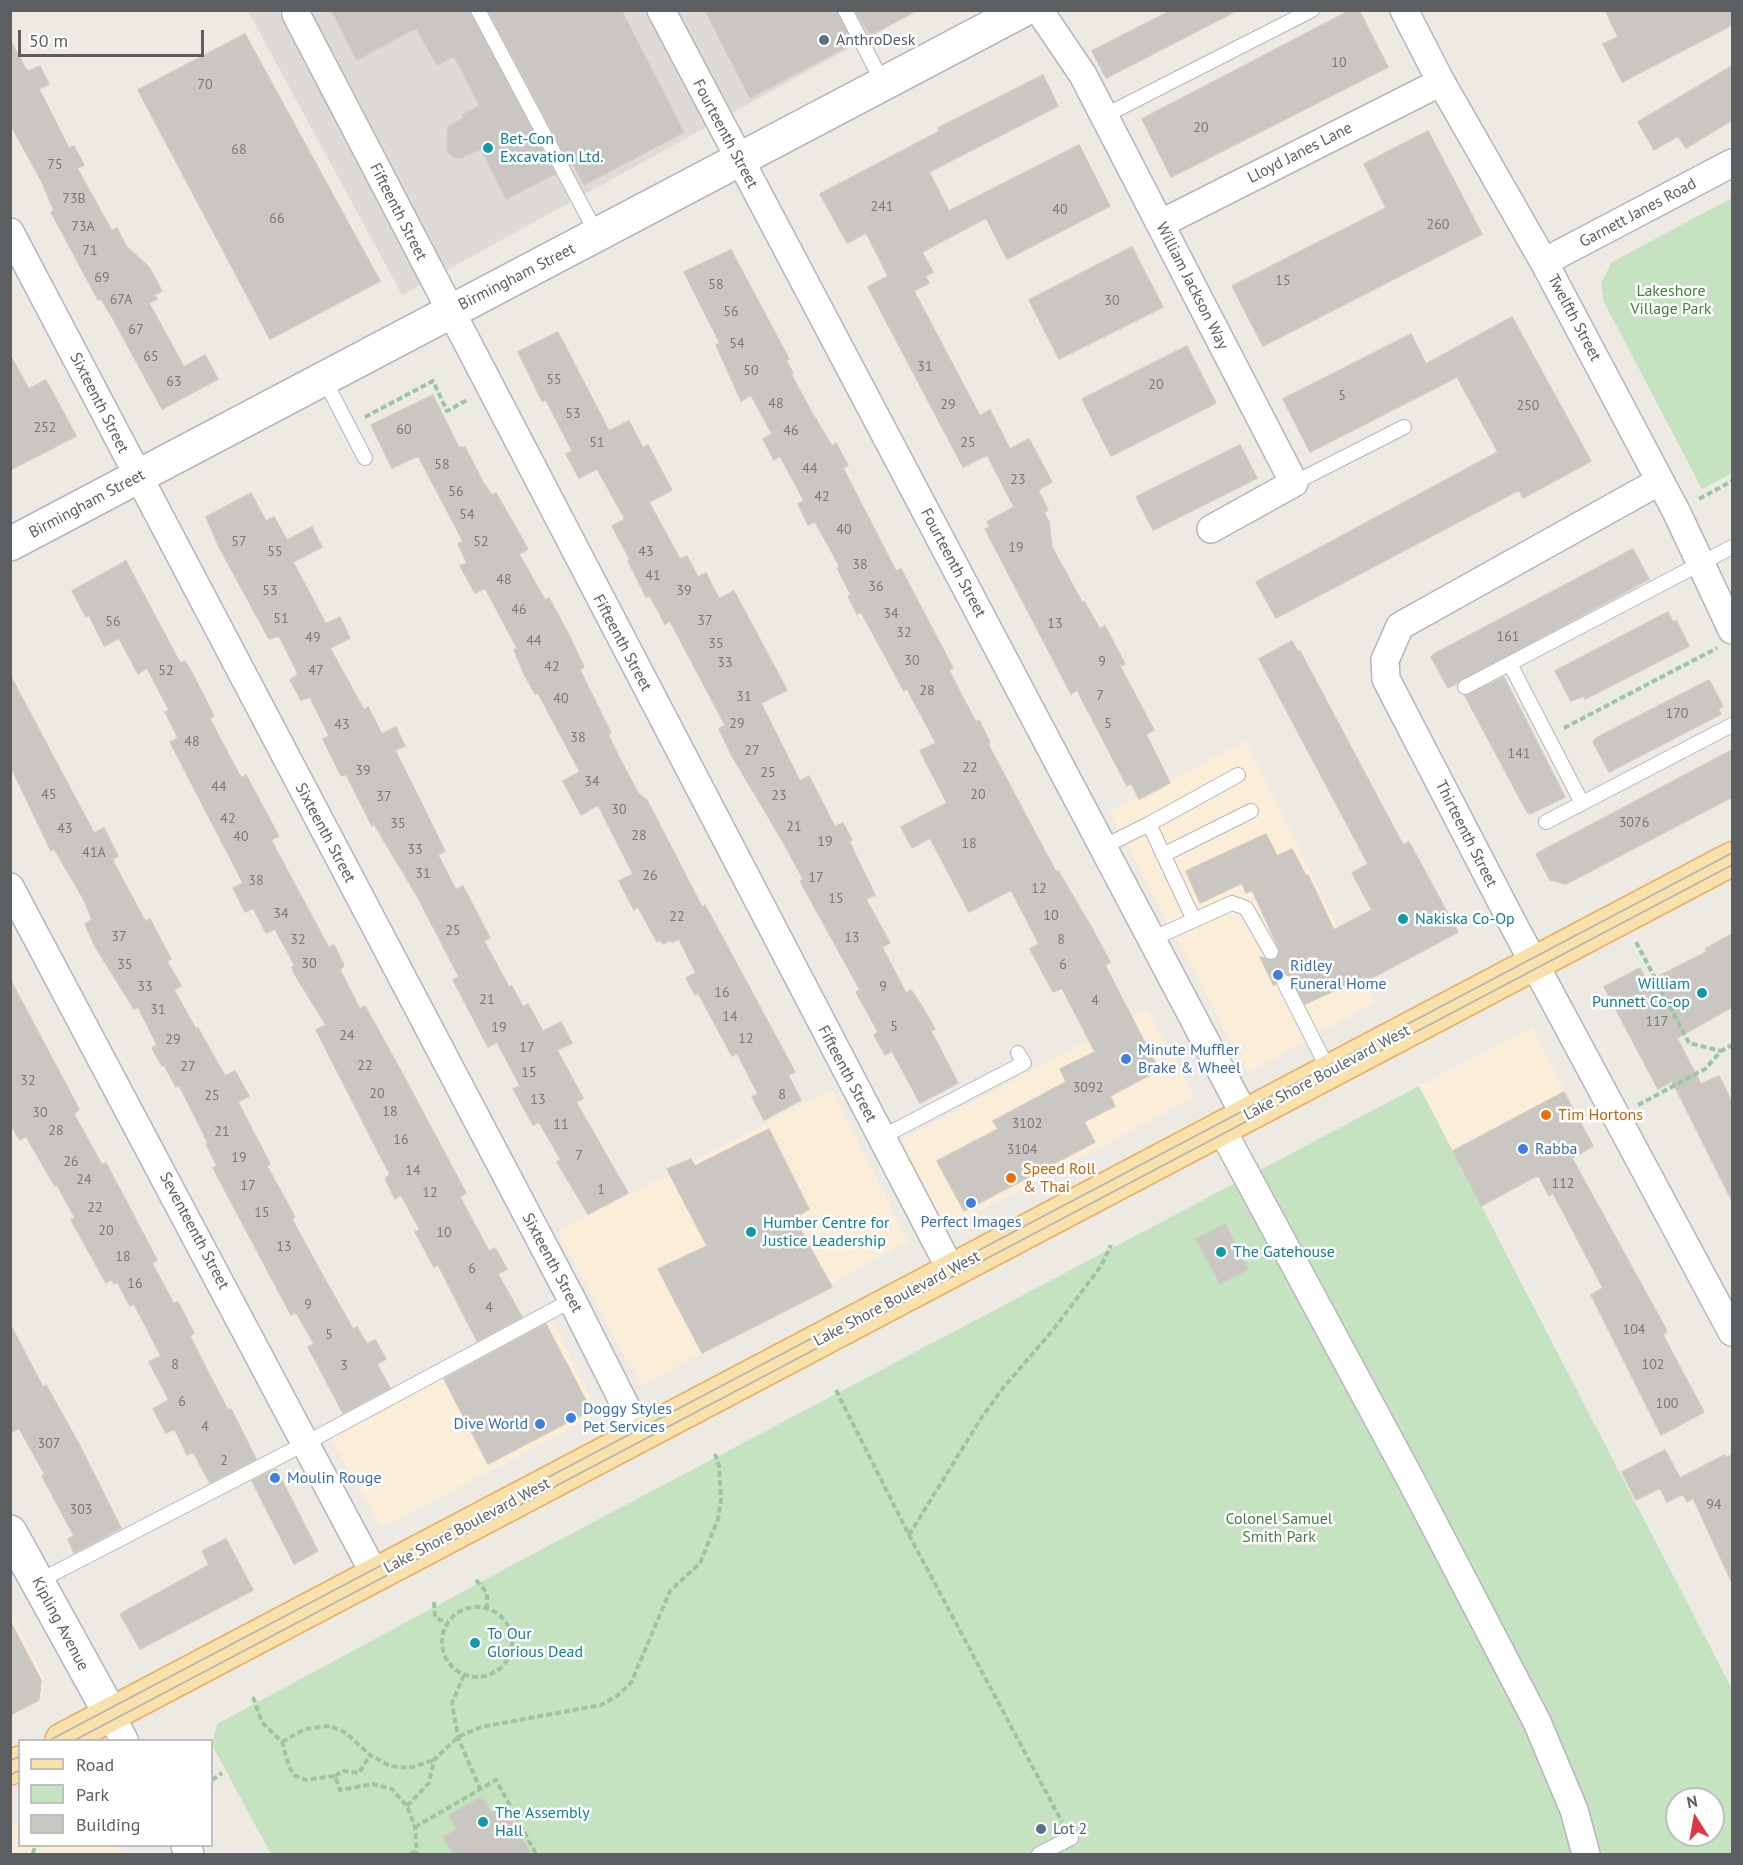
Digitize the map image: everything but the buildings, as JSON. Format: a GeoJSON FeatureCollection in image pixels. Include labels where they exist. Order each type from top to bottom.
{"type":"FeatureCollection","features":[{"type":"Feature","properties":{"kind":"main road","name":"Lake Shore Boulevard West"},"geometry":{"type":"LineString","coordinates":[[67,1739],[117,1728],[375,1575],[1732,858]]}},
{"type":"Feature","properties":{"kind":"street","name":"Fourteenth Street"},"geometry":{"type":"LineString","coordinates":[[661,10],[1152,939],[1233,1122],[1412,1482],[1537,1722],[1574,1810],[1586,1854]]}},
{"type":"Feature","properties":{"kind":"street","name":"Birmingham Street"},"geometry":{"type":"LineString","coordinates":[[10,544],[1023,10]]}},
{"type":"Feature","properties":{"kind":"street","name":"William Jackson Way"},"geometry":{"type":"LineString","coordinates":[[1039,10],[1083,75],[1294,483]]}},
{"type":"Feature","properties":{"kind":"street","name":"Twelfth Street"},"geometry":{"type":"LineString","coordinates":[[1404,10],[1441,81],[1544,262],[1676,511],[1702,563],[1728,637]]}},
{"type":"Feature","properties":{"kind":"street","name":"Fifteenth Street"},"geometry":{"type":"LineString","coordinates":[[296,15],[880,1138],[951,1270]]}},
{"type":"Feature","properties":{"kind":"street","name":"Lloyd Janes Lane"},"geometry":{"type":"LineString","coordinates":[[1160,224],[1441,81]]}},
{"type":"Feature","properties":{"kind":"street","name":"Garnett Janes Road"},"geometry":{"type":"LineString","coordinates":[[1544,262],[1732,164]]}},
{"type":"Feature","properties":{"kind":"street","name":"Sixteenth Street"},"geometry":{"type":"LineString","coordinates":[[10,232],[572,1300],[640,1435]]}},
{"type":"Feature","properties":{"kind":"street","name":"Thirteenth Street"},"geometry":{"type":"LineString","coordinates":[[1660,481],[1400,626],[1385,660],[1386,679],[1534,963],[1732,1332]]}},
{"type":"Feature","properties":{"kind":"street"},"geometry":{"type":"LineString","coordinates":[[1211,529],[1294,483]]}},
{"type":"Feature","properties":{"kind":"street","name":"Seventeenth Street"},"geometry":{"type":"LineString","coordinates":[[10,887],[375,1575]]}},
{"type":"Feature","properties":{"kind":"street","name":"Kipling Avenue"},"geometry":{"type":"LineString","coordinates":[[10,1532],[117,1728]]}},
{"type":"Feature","properties":{"kind":"lane"},"geometry":{"type":"LineString","coordinates":[[478,10],[598,235]]}},
{"type":"Feature","properties":{"kind":"lane"},"geometry":{"type":"LineString","coordinates":[[845,10],[883,83]]}},
{"type":"Feature","properties":{"kind":"lane"},"geometry":{"type":"LineString","coordinates":[[1104,116],[1312,10]]}},
{"type":"Feature","properties":{"kind":"lane"},"geometry":{"type":"LineString","coordinates":[[324,379],[365,458]]}},
{"type":"Feature","properties":{"kind":"lane"},"geometry":{"type":"LineString","coordinates":[[1294,483],[1404,427]]}},
{"type":"Feature","properties":{"kind":"lane"},"geometry":{"type":"LineString","coordinates":[[1465,687],[1732,547]]}},
{"type":"Feature","properties":{"kind":"lane"},"geometry":{"type":"LineString","coordinates":[[1510,664],[1582,803]]}},
{"type":"Feature","properties":{"kind":"lane"},"geometry":{"type":"LineString","coordinates":[[1546,822],[1732,725]]}},
{"type":"Feature","properties":{"kind":"lane"},"geometry":{"type":"LineString","coordinates":[[1103,847],[1238,775]]}},
{"type":"Feature","properties":{"kind":"lane"},"geometry":{"type":"LineString","coordinates":[[1163,855],[1251,811]]}},
{"type":"Feature","properties":{"kind":"lane"},"geometry":{"type":"LineString","coordinates":[[1149,824],[1194,920]]}},
{"type":"Feature","properties":{"kind":"lane"},"geometry":{"type":"LineString","coordinates":[[1152,939],[1232,903],[1246,908],[1271,952]]}},
{"type":"Feature","properties":{"kind":"lane"},"geometry":{"type":"LineString","coordinates":[[1284,981],[1329,1071]]}},
{"type":"Feature","properties":{"kind":"lane"},"geometry":{"type":"LineString","coordinates":[[880,1138],[1024,1063],[1018,1053]]}},
{"type":"Feature","properties":{"kind":"lane"},"geometry":{"type":"LineString","coordinates":[[37,1582],[306,1443],[572,1300]]}},
{"type":"Feature","properties":{"kind":"lane"},"geometry":{"type":"LineString","coordinates":[[1039,1854],[1071,1838]]}},
{"type":"Feature","properties":{"kind":"path"},"geometry":{"type":"LineString","coordinates":[[348,425],[433,381],[447,411],[469,399]]}},
{"type":"Feature","properties":{"kind":"path"},"geometry":{"type":"LineString","coordinates":[[1676,511],[1732,481]]}},
{"type":"Feature","properties":{"kind":"path"},"geometry":{"type":"LineString","coordinates":[[1547,736],[1728,637]]}},
{"type":"Feature","properties":{"kind":"path"},"geometry":{"type":"LineString","coordinates":[[1622,917],[1689,1043],[1721,1051]]}},
{"type":"Feature","properties":{"kind":"path"},"geometry":{"type":"LineString","coordinates":[[1616,1116],[1705,1069],[1721,1051],[1732,1044]]}},
{"type":"Feature","properties":{"kind":"path"},"geometry":{"type":"LineString","coordinates":[[909,1535],[980,1420],[1003,1388],[1053,1330],[1101,1266],[1112,1245]]}},
{"type":"Feature","properties":{"kind":"path"},"geometry":{"type":"LineString","coordinates":[[836,1390],[909,1535],[1071,1838]]}},
{"type":"Feature","properties":{"kind":"path"},"geometry":{"type":"LineString","coordinates":[[282,1742],[305,1729],[330,1726],[346,1733],[370,1755],[390,1766],[409,1768],[434,1760],[458,1737],[481,1727],[601,1705],[617,1696],[631,1683],[670,1591],[700,1563],[718,1519],[722,1501],[719,1465],[715,1454]]}},
{"type":"Feature","properties":{"kind":"path"},"geometry":{"type":"LineString","coordinates":[[476,1580],[487,1593],[487,1608]]}},
{"type":"Feature","properties":{"kind":"path"},"geometry":{"type":"LineString","coordinates":[[434,1602],[435,1617],[446,1623]]}},
{"type":"Feature","properties":{"kind":"path"},"geometry":{"type":"LineString","coordinates":[[475,1607],[487,1608],[498,1614],[506,1623],[511,1634],[511,1648],[507,1660],[488,1675],[476,1677],[464,1675],[445,1659],[441,1647],[446,1623],[463,1610],[475,1607]]}},
{"type":"Feature","properties":{"kind":"path"},"geometry":{"type":"LineString","coordinates":[[464,1675],[452,1703],[458,1737],[480,1789]]}},
{"type":"Feature","properties":{"kind":"path"},"geometry":{"type":"LineString","coordinates":[[252,1697],[262,1722],[282,1742],[289,1767],[294,1775],[306,1780],[335,1776],[344,1771],[359,1773],[370,1755]]}},
{"type":"Feature","properties":{"kind":"path"},"geometry":{"type":"LineString","coordinates":[[407,1806],[429,1783],[434,1760]]}},
{"type":"Feature","properties":{"kind":"path"},"geometry":{"type":"LineString","coordinates":[[213,1779],[222,1773]]}},
{"type":"Feature","properties":{"kind":"path"},"geometry":{"type":"LineString","coordinates":[[335,1776],[340,1790],[373,1784],[392,1790],[407,1806],[415,1827],[417,1852],[410,1854]]}},
{"type":"Feature","properties":{"kind":"path"},"geometry":{"type":"LineString","coordinates":[[415,1827],[496,1780],[536,1854]]}},
{"type":"Feature","properties":{"kind":"shaded area"},"geometry":{"type":"Polygon","coordinates":[[[248,11],[917,11],[402,295],[248,11]]]}},
{"type":"Feature","properties":{"kind":"shaded area"},"geometry":{"type":"Polygon","coordinates":[[[1246,741],[1375,1002],[1248,1073],[1109,812],[1246,741]]]}},
{"type":"Feature","properties":{"kind":"shaded area"},"geometry":{"type":"Polygon","coordinates":[[[1147,1009],[1195,1097],[941,1232],[894,1144],[1147,1009]]]}},
{"type":"Feature","properties":{"kind":"shaded area"},"geometry":{"type":"Polygon","coordinates":[[[1532,1027],[1593,1146],[1481,1206],[1419,1086],[1532,1027]]]}},
{"type":"Feature","properties":{"kind":"shaded area"},"geometry":{"type":"Polygon","coordinates":[[[832,1089],[909,1241],[641,1386],[557,1232],[832,1089]]]}},
{"type":"Feature","properties":{"kind":"shaded area"},"geometry":{"type":"Polygon","coordinates":[[[549,1312],[598,1414],[382,1528],[327,1433],[549,1312]]]}},
{"type":"Feature","properties":{"kind":"shaded area"},"geometry":{"type":"Polygon","coordinates":[[[10,1612],[44,1676],[41,1700],[11,1716],[10,1612]]]}},
{"type":"Feature","properties":{"kind":"shaded area"},"geometry":{"type":"Polygon","coordinates":[[[18,1822],[18,1847],[118,1847],[122,1854],[11,1854],[11,1826],[18,1822]]]}},
{"type":"Feature","properties":{"kind":"green space","name":"Lakeshore Village Park"},"geometry":{"type":"Polygon","coordinates":[[[1732,198],[1732,473],[1702,489],[1604,302],[1601,283],[1612,262],[1732,198]]]}},
{"type":"Feature","properties":{"kind":"green space","name":"Colonel Samuel Smith Park"},"geometry":{"type":"Polygon","coordinates":[[[1419,1086],[1732,1689],[1732,1854],[271,1854],[213,1747],[217,1724],[529,1556],[1419,1086]]]}},
{"type":"Feature","properties":{"kind":"tram line"},"geometry":{"type":"LineString","coordinates":[[52,1739],[1732,853]]}},
{"type":"Feature","properties":{"kind":"tram line"},"geometry":{"type":"LineString","coordinates":[[77,1739],[1732,865]]}},
{"type":"Feature","properties":{"kind":"tram line"},"geometry":{"type":"LineString","coordinates":[[10,1761],[18,1757]]}},
{"type":"Feature","properties":{"kind":"tram line"},"geometry":{"type":"LineString","coordinates":[[10,1775],[18,1771]]}},
{"type":"Feature","properties":{"kind":"place","name":"AnthroDesk"},"geometry":{"type":"Point","coordinates":[824,40]}},
{"type":"Feature","properties":{"kind":"place","name":"Bet-Con Excavation Ltd."},"geometry":{"type":"Point","coordinates":[488,148]}},
{"type":"Feature","properties":{"kind":"place","name":"Nakiska Co-Op"},"geometry":{"type":"Point","coordinates":[1403,919]}},
{"type":"Feature","properties":{"kind":"place","name":"Ridley Funeral Home"},"geometry":{"type":"Point","coordinates":[1278,975]}},
{"type":"Feature","properties":{"kind":"place","name":"William Punnett Co-op"},"geometry":{"type":"Point","coordinates":[1702,993]}},
{"type":"Feature","properties":{"kind":"place","name":"Minute Muffler Brake & Wheel"},"geometry":{"type":"Point","coordinates":[1126,1059]}},
{"type":"Feature","properties":{"kind":"place","name":"Tim Hortons"},"geometry":{"type":"Point","coordinates":[1546,1115]}},
{"type":"Feature","properties":{"kind":"place","name":"Rabba"},"geometry":{"type":"Point","coordinates":[1523,1149]}},
{"type":"Feature","properties":{"kind":"place","name":"Speed Roll & Thai"},"geometry":{"type":"Point","coordinates":[1011,1178]}},
{"type":"Feature","properties":{"kind":"place","name":"Perfect Images"},"geometry":{"type":"Point","coordinates":[971,1203]}},
{"type":"Feature","properties":{"kind":"place","name":"Humber Centre for Justice Leadership"},"geometry":{"type":"Point","coordinates":[751,1232]}},
{"type":"Feature","properties":{"kind":"place","name":"The Gatehouse"},"geometry":{"type":"Point","coordinates":[1221,1252]}},
{"type":"Feature","properties":{"kind":"place","name":"Doggy Styles Pet Services"},"geometry":{"type":"Point","coordinates":[571,1418]}},
{"type":"Feature","properties":{"kind":"place","name":"Dive World"},"geometry":{"type":"Point","coordinates":[540,1424]}},
{"type":"Feature","properties":{"kind":"place","name":"Moulin Rouge"},"geometry":{"type":"Point","coordinates":[275,1478]}},
{"type":"Feature","properties":{"kind":"place","name":"To Our Glorious Dead"},"geometry":{"type":"Point","coordinates":[475,1643]}},
{"type":"Feature","properties":{"kind":"place","name":"The Assembly Hall"},"geometry":{"type":"Point","coordinates":[483,1822]}},
{"type":"Feature","properties":{"kind":"place","name":"Lot 2"},"geometry":{"type":"Point","coordinates":[1041,1829]}}]}
